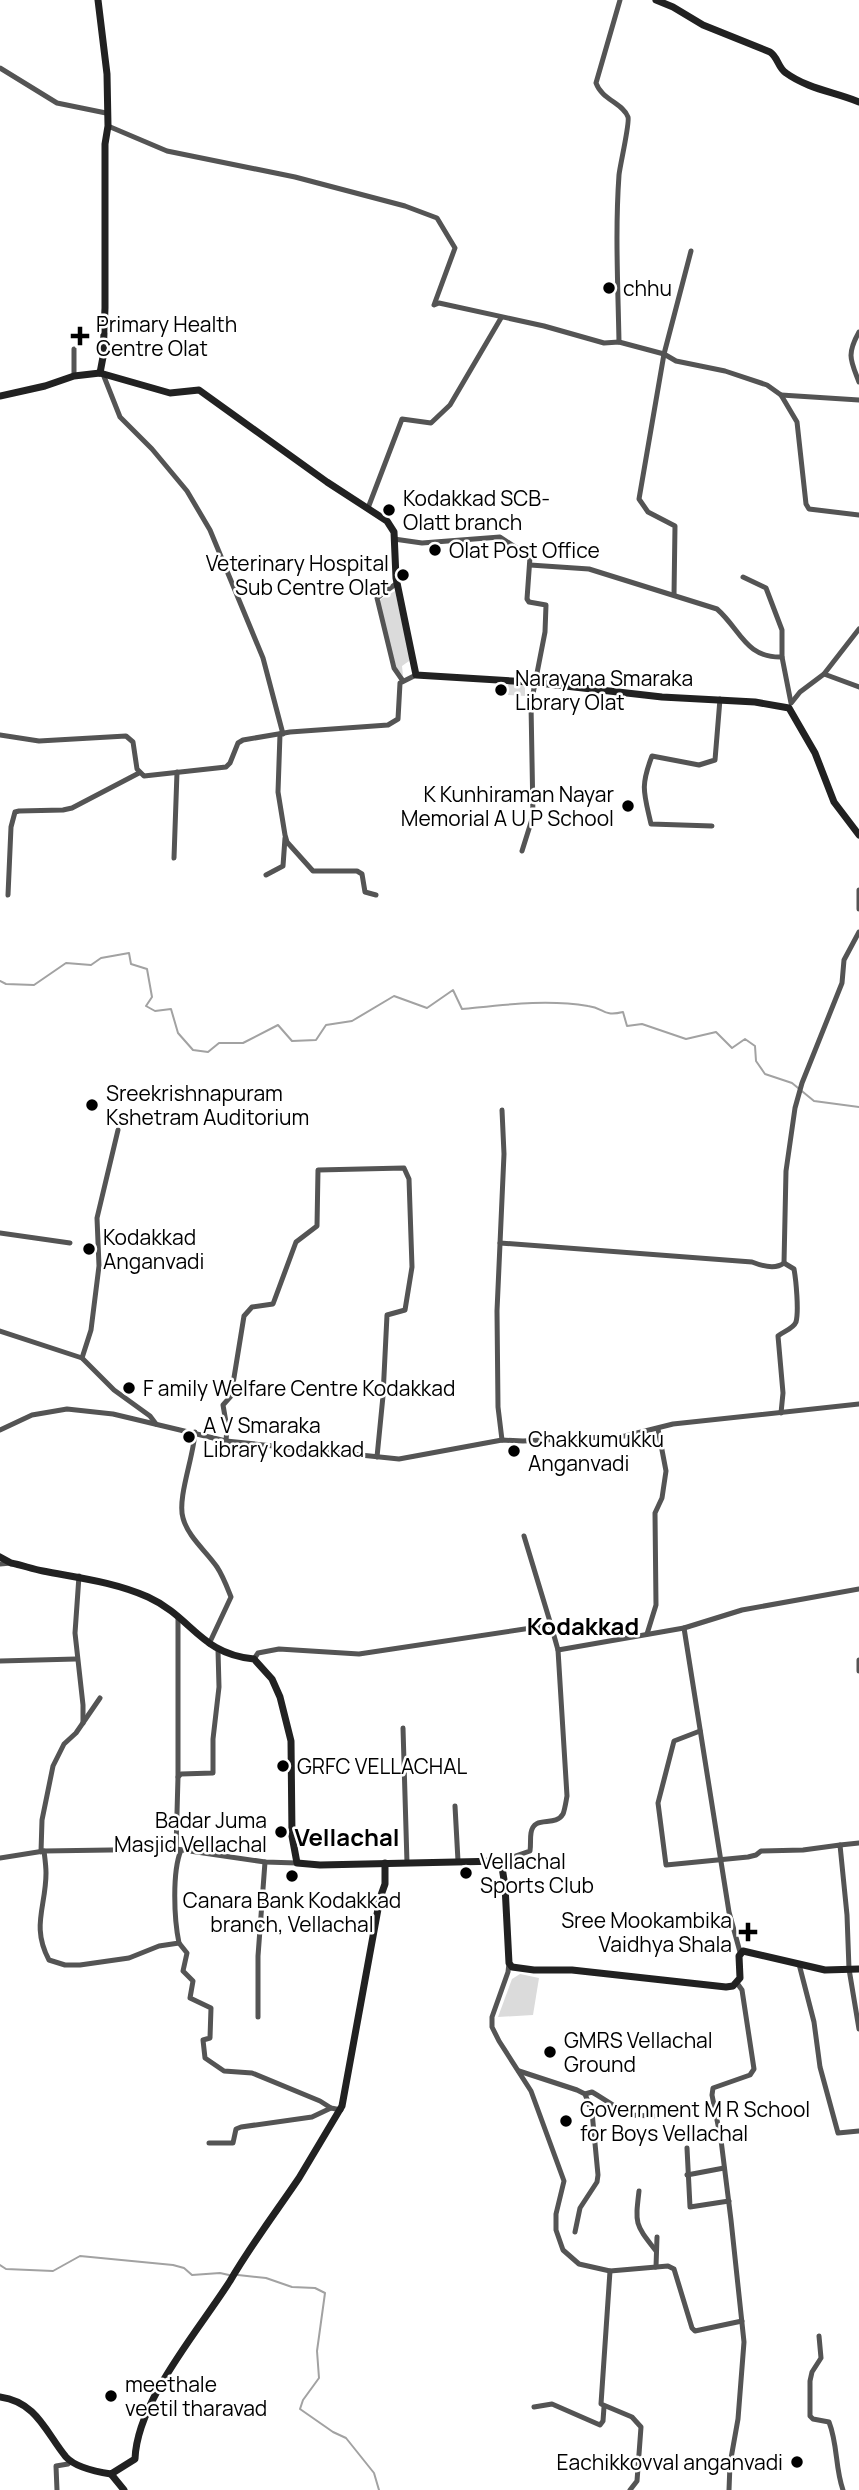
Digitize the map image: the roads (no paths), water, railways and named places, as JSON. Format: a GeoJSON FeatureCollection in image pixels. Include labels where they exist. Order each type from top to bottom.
{"type":"FeatureCollection","features":[{"type":"Feature","properties":{"kind":"street"},"geometry":{"type":"LineString","coordinates":[[98,0],[107,74],[108,126],[105,144],[105,320],[101,374],[120,417],[152,449],[187,491],[210,530],[263,658],[282,734],[278,792],[287,842],[313,871],[357,871],[362,874],[365,892],[376,895]]}},
{"type":"Feature","properties":{"kind":"street"},"geometry":{"type":"LineString","coordinates":[[619,342],[618,197],[621,156],[629,123],[624,112],[605,97],[596,83],[620,0]]}},
{"type":"Feature","properties":{"kind":"street"},"geometry":{"type":"LineString","coordinates":[[656,0],[673,6],[703,25],[769,52],[786,73],[813,87],[859,102]]}},
{"type":"Feature","properties":{"kind":"street"},"geometry":{"type":"LineString","coordinates":[[0,68],[57,103],[106,113]]}},
{"type":"Feature","properties":{"kind":"street"},"geometry":{"type":"LineString","coordinates":[[108,126],[167,151],[369,195],[437,218],[455,248],[434,305],[439,303],[544,326],[604,343],[619,342],[664,354],[676,361],[725,371],[767,385],[781,395],[797,422],[806,504],[810,509],[859,515]]}},
{"type":"Feature","properties":{"kind":"street"},"geometry":{"type":"LineString","coordinates":[[674,595],[675,526],[648,512],[639,499],[664,354],[691,251]]}},
{"type":"Feature","properties":{"kind":"street"},"geometry":{"type":"LineString","coordinates":[[368,508],[402,419],[431,423],[450,405],[500,318]]}},
{"type":"Feature","properties":{"kind":"street"},"geometry":{"type":"LineString","coordinates":[[859,332],[851,354],[851,369],[859,382]]}},
{"type":"Feature","properties":{"kind":"street"},"geometry":{"type":"LineString","coordinates":[[74,349],[74,376]]}},
{"type":"Feature","properties":{"kind":"street"},"geometry":{"type":"LineString","coordinates":[[0,396],[74,376],[101,374],[170,393],[199,390],[327,482],[387,521],[394,532],[397,583],[416,675]]}},
{"type":"Feature","properties":{"kind":"street"},"geometry":{"type":"LineString","coordinates":[[781,395],[859,400]]}},
{"type":"Feature","properties":{"kind":"street"},"geometry":{"type":"LineString","coordinates":[[394,539],[422,543],[500,537],[530,557],[527,599],[529,602],[546,605],[547,609],[531,704],[534,816],[522,851]]}},
{"type":"Feature","properties":{"kind":"street"},"geometry":{"type":"LineString","coordinates":[[530,565],[589,569],[718,609],[728,618],[746,645],[767,657],[782,657]]}},
{"type":"Feature","properties":{"kind":"street"},"geometry":{"type":"LineString","coordinates":[[743,577],[766,588],[782,630],[782,657],[790,705],[815,753],[834,802],[859,835]]}},
{"type":"Feature","properties":{"kind":"street"},"geometry":{"type":"LineString","coordinates":[[397,583],[377,598],[394,668],[403,681]]}},
{"type":"Feature","properties":{"kind":"street"},"geometry":{"type":"LineString","coordinates":[[790,705],[800,692],[824,674],[856,638],[859,629]]}},
{"type":"Feature","properties":{"kind":"street"},"geometry":{"type":"LineString","coordinates":[[824,674],[859,687]]}},
{"type":"Feature","properties":{"kind":"street"},"geometry":{"type":"LineString","coordinates":[[0,735],[39,741],[127,736],[133,742],[139,773],[144,776],[226,767],[240,741],[282,734],[388,725],[396,722],[399,711],[398,688],[403,681],[416,675],[536,682],[662,696],[790,705]]}},
{"type":"Feature","properties":{"kind":"street"},"geometry":{"type":"LineString","coordinates":[[712,826],[652,824],[644,792],[644,778],[652,756],[699,765],[715,760],[720,699]]}},
{"type":"Feature","properties":{"kind":"street"},"geometry":{"type":"LineString","coordinates":[[174,858],[177,772]]}},
{"type":"Feature","properties":{"kind":"street"},"geometry":{"type":"LineString","coordinates":[[8,895],[11,827],[15,813],[72,808],[139,773]]}},
{"type":"Feature","properties":{"kind":"street"},"geometry":{"type":"LineString","coordinates":[[266,875],[283,866],[285,835]]}},
{"type":"Feature","properties":{"kind":"street"},"geometry":{"type":"LineString","coordinates":[[859,890],[859,909]]}},
{"type":"Feature","properties":{"kind":"street"},"geometry":{"type":"LineString","coordinates":[[500,1243],[752,1262],[769,1267],[779,1267],[784,1263],[787,1153],[801,1090],[842,983],[844,960],[859,932]]}},
{"type":"Feature","properties":{"kind":"street"},"geometry":{"type":"LineString","coordinates":[[502,1110],[504,1154],[497,1311],[498,1407],[502,1440]]}},
{"type":"Feature","properties":{"kind":"street"},"geometry":{"type":"LineString","coordinates":[[82,1358],[91,1330],[99,1266],[97,1218],[118,1130]]}},
{"type":"Feature","properties":{"kind":"street"},"geometry":{"type":"LineString","coordinates":[[226,1441],[223,1405],[231,1396],[244,1316],[252,1307],[273,1304],[296,1242],[317,1226],[318,1170],[404,1168],[409,1180],[410,1284],[405,1310],[387,1315],[377,1457]]}},
{"type":"Feature","properties":{"kind":"street"},"geometry":{"type":"LineString","coordinates":[[0,1233],[70,1243]]}},
{"type":"Feature","properties":{"kind":"street"},"geometry":{"type":"LineString","coordinates":[[781,1413],[783,1393],[778,1336],[796,1322],[793,1269],[784,1263]]}},
{"type":"Feature","properties":{"kind":"street"},"geometry":{"type":"LineString","coordinates":[[0,1331],[82,1358],[114,1390],[150,1416],[156,1424]]}},
{"type":"Feature","properties":{"kind":"street"},"geometry":{"type":"LineString","coordinates":[[0,1430],[32,1415],[67,1409],[113,1414],[226,1441],[399,1459],[502,1440],[597,1438],[658,1429],[673,1424],[859,1404]]}},
{"type":"Feature","properties":{"kind":"street"},"geometry":{"type":"LineString","coordinates":[[647,1634],[656,1605],[655,1513],[662,1498],[666,1471],[658,1429]]}},
{"type":"Feature","properties":{"kind":"street"},"geometry":{"type":"LineString","coordinates":[[195,1432],[194,1450],[182,1497],[182,1516],[190,1533],[219,1570],[231,1597],[209,1644]]}},
{"type":"Feature","properties":{"kind":"street"},"geometry":{"type":"LineString","coordinates":[[0,1858],[43,1852],[179,1849],[265,1862],[320,1865],[501,1861],[530,1851],[531,1833],[535,1824],[555,1820],[563,1815],[567,1797],[558,1650],[524,1536]]}},
{"type":"Feature","properties":{"kind":"street"},"geometry":{"type":"LineString","coordinates":[[0,1557],[11,1563],[42,1571],[79,1576],[126,1588],[151,1598],[218,1650],[240,1658],[254,1659],[272,1679],[280,1697],[291,1741],[293,1854],[297,1863]]}},
{"type":"Feature","properties":{"kind":"street"},"geometry":{"type":"LineString","coordinates":[[0,1564],[11,1563]]}},
{"type":"Feature","properties":{"kind":"street"},"geometry":{"type":"LineString","coordinates":[[79,1576],[75,1611],[76,1659],[83,1724]]}},
{"type":"Feature","properties":{"kind":"street"},"geometry":{"type":"LineString","coordinates":[[558,1650],[684,1628],[742,1611],[859,1589]]}},
{"type":"Feature","properties":{"kind":"street"},"geometry":{"type":"LineString","coordinates":[[177,1616],[179,1849],[176,1879],[179,1943],[187,1953],[183,1971],[192,1981],[190,1998],[211,2008],[210,2038],[203,2040],[205,2058],[224,2071],[252,2073],[341,2110]]}},
{"type":"Feature","properties":{"kind":"street"},"geometry":{"type":"LineString","coordinates":[[254,1659],[258,1653],[279,1648],[359,1654],[551,1625]]}},
{"type":"Feature","properties":{"kind":"street"},"geometry":{"type":"LineString","coordinates":[[509,1962],[512,1967],[523,1969],[572,1970],[726,1987],[737,1983],[740,1978],[740,1952],[729,1912],[684,1628]]}},
{"type":"Feature","properties":{"kind":"street"},"geometry":{"type":"LineString","coordinates":[[178,1777],[181,1774],[212,1773],[219,1687],[218,1650]]}},
{"type":"Feature","properties":{"kind":"street"},"geometry":{"type":"LineString","coordinates":[[0,1661],[76,1659]]}},
{"type":"Feature","properties":{"kind":"street"},"geometry":{"type":"LineString","coordinates":[[859,1660],[859,1671]]}},
{"type":"Feature","properties":{"kind":"street"},"geometry":{"type":"LineString","coordinates":[[100,1698],[83,1724],[64,1744],[53,1766],[44,1804],[43,1852],[46,1875],[39,1919],[43,1948],[49,1960],[65,1965],[80,1965],[129,1958],[159,1946],[179,1943]]}},
{"type":"Feature","properties":{"kind":"street"},"geometry":{"type":"LineString","coordinates":[[402,1728],[407,1863]]}},
{"type":"Feature","properties":{"kind":"street"},"geometry":{"type":"LineString","coordinates":[[700,1731],[674,1741],[666,1768],[658,1803],[666,1865],[756,1856],[761,1851],[803,1850],[859,1843]]}},
{"type":"Feature","properties":{"kind":"street"},"geometry":{"type":"LineString","coordinates":[[455,1806],[458,1861]]}},
{"type":"Feature","properties":{"kind":"street"},"geometry":{"type":"LineString","coordinates":[[840,1845],[849,1969],[859,2029]]}},
{"type":"Feature","properties":{"kind":"street"},"geometry":{"type":"LineString","coordinates":[[501,1861],[509,1962],[492,2017],[492,2027],[531,2091],[564,2181],[556,2230],[563,2250],[579,2264],[610,2272],[668,2266],[674,2269],[695,2331],[742,2321]]}},
{"type":"Feature","properties":{"kind":"street"},"geometry":{"type":"LineString","coordinates":[[258,2017],[258,1956],[265,1862]]}},
{"type":"Feature","properties":{"kind":"street"},"geometry":{"type":"LineString","coordinates":[[111,2474],[135,2459],[136,2444],[146,2413],[190,2338],[299,2178],[341,2110],[384,1884],[385,1863]]}},
{"type":"Feature","properties":{"kind":"street"},"geometry":{"type":"LineString","coordinates":[[740,1952],[755,1952],[825,1970],[859,1969]]}},
{"type":"Feature","properties":{"kind":"street"},"geometry":{"type":"LineString","coordinates":[[799,1964],[814,2022],[820,2067],[838,2133],[859,2132]]}},
{"type":"Feature","properties":{"kind":"street"},"geometry":{"type":"LineString","coordinates":[[729,2490],[744,2342],[729,2201],[712,2095],[713,2088],[750,2075],[754,2069],[742,1990],[737,1983]]}},
{"type":"Feature","properties":{"kind":"street"},"geometry":{"type":"LineString","coordinates":[[519,2071],[585,2094],[597,2095],[629,2115],[654,2116]]}},
{"type":"Feature","properties":{"kind":"street"},"geometry":{"type":"LineString","coordinates":[[575,2232],[580,2208],[597,2182],[598,2175],[592,2112],[585,2094]]}},
{"type":"Feature","properties":{"kind":"street"},"geometry":{"type":"LineString","coordinates":[[209,2143],[233,2143],[236,2129],[241,2127],[312,2117],[331,2108]]}},
{"type":"Feature","properties":{"kind":"street"},"geometry":{"type":"LineString","coordinates":[[687,2148],[690,2207],[729,2201]]}},
{"type":"Feature","properties":{"kind":"street"},"geometry":{"type":"LineString","coordinates":[[687,2175],[724,2168]]}},
{"type":"Feature","properties":{"kind":"street"},"geometry":{"type":"LineString","coordinates":[[639,2190],[635,2219],[656,2251]]}},
{"type":"Feature","properties":{"kind":"street"},"geometry":{"type":"LineString","coordinates":[[656,2267],[657,2237]]}},
{"type":"Feature","properties":{"kind":"street"},"geometry":{"type":"LineString","coordinates":[[534,2407],[552,2404],[600,2425],[603,2421],[604,2407],[601,2404],[610,2272]]}},
{"type":"Feature","properties":{"kind":"street"},"geometry":{"type":"LineString","coordinates":[[819,2336],[821,2358],[810,2381],[810,2416],[829,2422],[837,2445],[838,2476],[843,2490]]}},
{"type":"Feature","properties":{"kind":"street"},"geometry":{"type":"LineString","coordinates":[[0,2397],[17,2403],[40,2418],[68,2459],[111,2474],[124,2490]]}},
{"type":"Feature","properties":{"kind":"street"},"geometry":{"type":"LineString","coordinates":[[604,2407],[632,2417],[641,2429],[638,2480],[631,2490]]}},
{"type":"Feature","properties":{"kind":"street"},"geometry":{"type":"LineString","coordinates":[[57,2490],[56,2466],[68,2464],[71,2460]]}},
{"type":"Feature","properties":{"kind":"waterway"},"geometry":{"type":"LineString","coordinates":[[0,981],[6,984],[34,985],[66,963],[91,965],[101,958],[129,953],[131,964],[147,969],[152,997],[146,1006],[155,1011],[171,1009],[178,1033],[193,1050],[208,1052],[219,1043],[243,1043],[278,1025],[292,1041],[316,1040],[326,1025],[352,1021],[394,996],[427,1008],[453,990],[462,1009],[540,1003],[588,1006],[607,1013],[623,1012],[627,1026],[642,1024],[686,1039],[716,1032],[732,1048],[745,1039],[755,1046],[756,1061],[765,1074],[792,1083],[814,1101],[859,1107]]}},
{"type":"Feature","properties":{"kind":"waterway"},"geometry":{"type":"LineString","coordinates":[[0,2265],[6,2269],[53,2271],[80,2256],[173,2265],[184,2268],[192,2275],[229,2275]]}},
{"type":"Feature","properties":{"kind":"waterway"},"geometry":{"type":"LineString","coordinates":[[238,2275],[266,2278],[292,2287],[315,2288],[325,2293],[317,2351],[319,2378],[303,2400],[300,2409],[346,2438],[374,2473],[379,2490]]}},
{"type":"Feature","properties":{"kind":"place","name":"chhu"},"geometry":{"type":"Point","coordinates":[609,288]}},
{"type":"Feature","properties":{"kind":"place","name":"Primary Health Centre Olat"},"geometry":{"type":"Point","coordinates":[80,336]}},
{"type":"Feature","properties":{"kind":"place","name":"Kodakkad SCB- Olatt branch"},"geometry":{"type":"Point","coordinates":[389,510]}},
{"type":"Feature","properties":{"kind":"place","name":"Olat Post Office"},"geometry":{"type":"Point","coordinates":[435,550]}},
{"type":"Feature","properties":{"kind":"place","name":"Veterinary Hospital Sub Centre Olat"},"geometry":{"type":"Point","coordinates":[403,575]}},
{"type":"Feature","properties":{"kind":"place","name":"Narayana Smaraka Library Olat"},"geometry":{"type":"Point","coordinates":[501,690]}},
{"type":"Feature","properties":{"kind":"place","name":"K Kunhiraman Nayar Memorial A U P School"},"geometry":{"type":"Point","coordinates":[628,806]}},
{"type":"Feature","properties":{"kind":"place","name":"Sreekrishnapuram Kshetram Auditorium"},"geometry":{"type":"Point","coordinates":[92,1105]}},
{"type":"Feature","properties":{"kind":"place","name":"Kodakkad Anganvadi"},"geometry":{"type":"Point","coordinates":[89,1249]}},
{"type":"Feature","properties":{"kind":"place","name":"F amily Welfare Centre Kodakkad"},"geometry":{"type":"Point","coordinates":[129,1388]}},
{"type":"Feature","properties":{"kind":"place","name":"A V Smaraka Library kodakkad"},"geometry":{"type":"Point","coordinates":[189,1437]}},
{"type":"Feature","properties":{"kind":"place","name":"Chakkumukku Anganvadi"},"geometry":{"type":"Point","coordinates":[514,1451]}},
{"type":"Feature","properties":{"kind":"place","name":"GRFC VELLACHAL"},"geometry":{"type":"Point","coordinates":[283,1766]}},
{"type":"Feature","properties":{"kind":"place","name":"Badar Juma Masjid Vellachal"},"geometry":{"type":"Point","coordinates":[281,1832]}},
{"type":"Feature","properties":{"kind":"place","name":"Vellachal Sports Club"},"geometry":{"type":"Point","coordinates":[466,1873]}},
{"type":"Feature","properties":{"kind":"place","name":"Canara Bank Kodakkad branch, Vellachal"},"geometry":{"type":"Point","coordinates":[292,1876]}},
{"type":"Feature","properties":{"kind":"place","name":"Sree Mookambika Vaidhya Shala"},"geometry":{"type":"Point","coordinates":[748,1932]}},
{"type":"Feature","properties":{"kind":"place","name":"GMRS Vellachal Ground"},"geometry":{"type":"Point","coordinates":[550,2052]}},
{"type":"Feature","properties":{"kind":"place","name":"Government M R School for Boys Vellachal"},"geometry":{"type":"Point","coordinates":[566,2121]}},
{"type":"Feature","properties":{"kind":"place","name":"meethale veetil tharavad"},"geometry":{"type":"Point","coordinates":[111,2396]}},
{"type":"Feature","properties":{"kind":"place","name":"Eachikkovval anganvadi"},"geometry":{"type":"Point","coordinates":[797,2462]}},
{"type":"Feature","properties":{"kind":"district","name":"Kodakkad"},"geometry":{"type":"Point","coordinates":[583,1625]}},
{"type":"Feature","properties":{"kind":"district","name":"Vellachal"},"geometry":{"type":"Point","coordinates":[347,1836]}}]}
